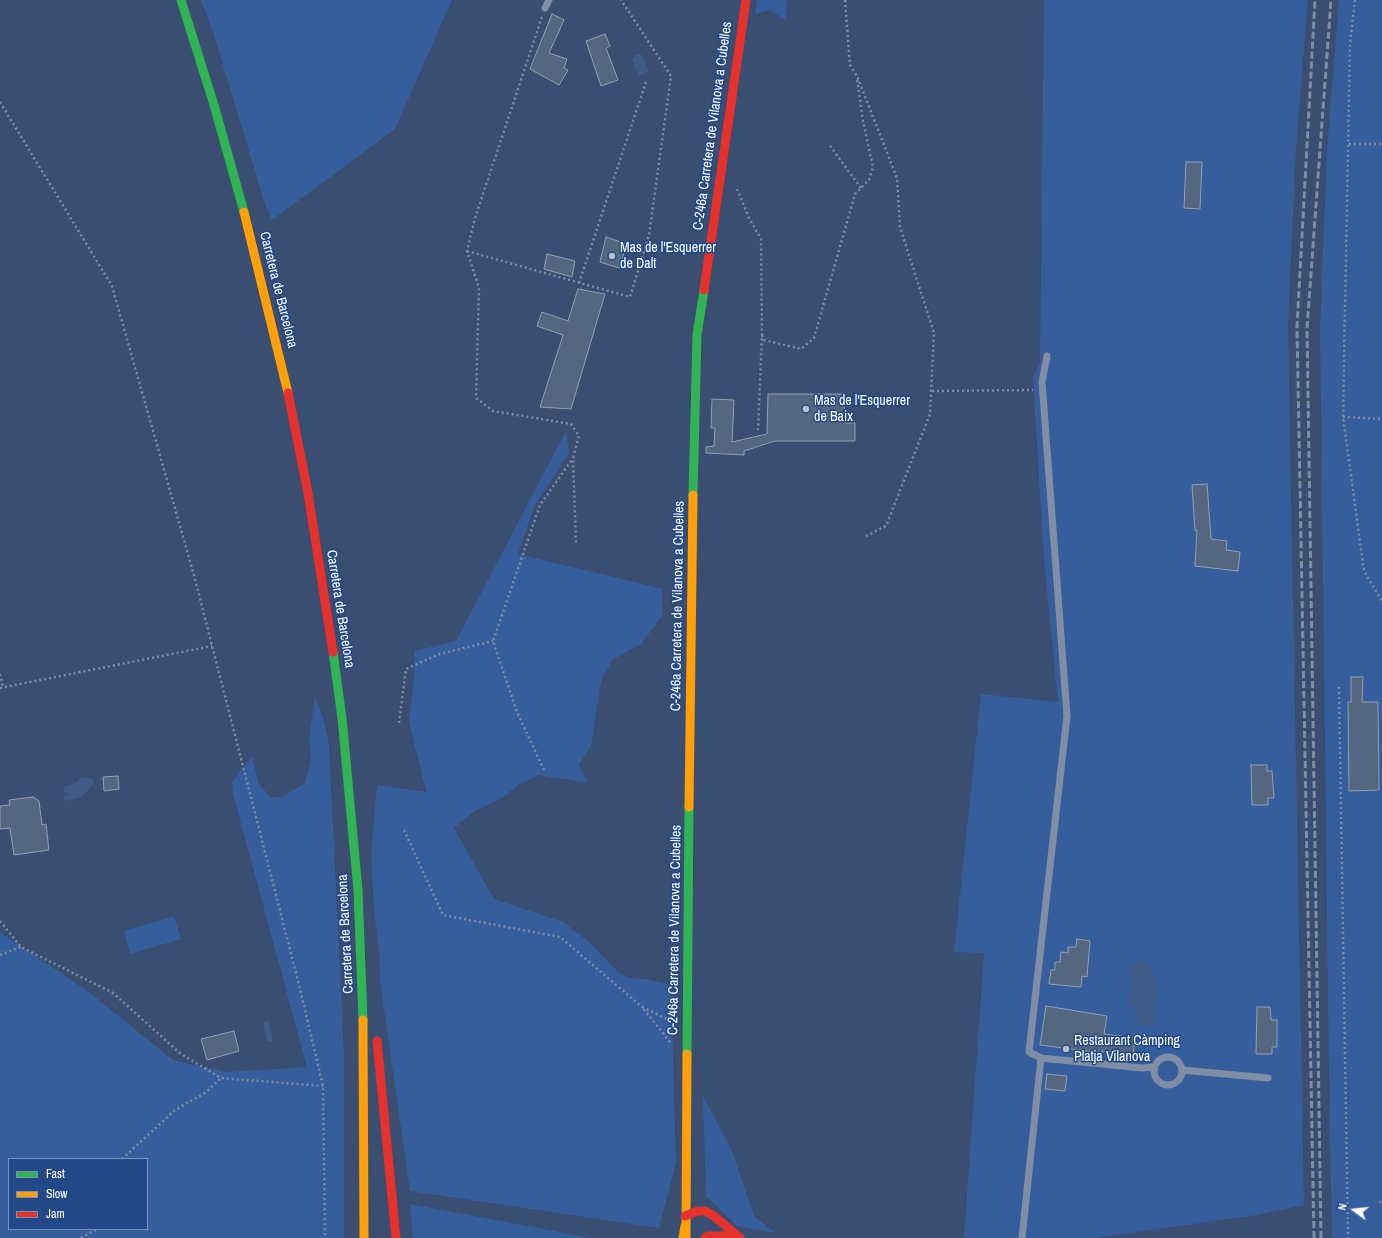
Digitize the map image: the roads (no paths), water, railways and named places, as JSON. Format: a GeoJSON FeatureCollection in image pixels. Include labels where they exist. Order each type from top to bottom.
{"type":"FeatureCollection","features":[{"type":"Feature","properties":{"kind":"main road","name":"Carretera de Barcelona"},"geometry":{"type":"LineString","coordinates":[[181,0],[214,105],[250,233],[287,387],[308,493],[326,602],[342,718],[358,890],[362,957],[364,1047],[364,1238]]}},
{"type":"Feature","properties":{"kind":"main road","name":"C-246a Carretera de Vilanova a Cubelles"},"geometry":{"type":"LineString","coordinates":[[684,1238],[686,1216],[691,604],[697,336],[746,0]]}},
{"type":"Feature","properties":{"kind":"main road"},"geometry":{"type":"LineString","coordinates":[[362,957],[372,1010]]}},
{"type":"Feature","properties":{"kind":"main road"},"geometry":{"type":"LineString","coordinates":[[376,1033],[396,1238]]}},
{"type":"Feature","properties":{"kind":"main road"},"geometry":{"type":"LineString","coordinates":[[686,1177],[695,1188]]}},
{"type":"Feature","properties":{"kind":"main road"},"geometry":{"type":"LineString","coordinates":[[704,1202],[714,1216],[736,1237]]}},
{"type":"Feature","properties":{"kind":"main road"},"geometry":{"type":"LineString","coordinates":[[686,1216],[698,1211],[705,1211],[714,1216]]}},
{"type":"Feature","properties":{"kind":"main road"},"geometry":{"type":"LineString","coordinates":[[686,1216],[696,1222]]}},
{"type":"Feature","properties":{"kind":"main road"},"geometry":{"type":"LineString","coordinates":[[707,1227],[736,1237]]}},
{"type":"Feature","properties":{"kind":"main road"},"geometry":{"type":"LineString","coordinates":[[705,1238],[708,1236],[736,1237]]}},
{"type":"Feature","properties":{"kind":"lane"},"geometry":{"type":"LineString","coordinates":[[545,8],[549,0]]}},
{"type":"Feature","properties":{"kind":"lane"},"geometry":{"type":"LineString","coordinates":[[1047,356],[1042,390],[1067,716],[1029,1052],[1041,1058],[1142,1068],[1154,1067]]}},
{"type":"Feature","properties":{"kind":"lane"},"geometry":{"type":"LineString","coordinates":[[1170,1057],[1178,1061],[1182,1070],[1179,1081],[1169,1086],[1163,1085],[1156,1080],[1154,1067],[1160,1059],[1170,1057]]}},
{"type":"Feature","properties":{"kind":"lane"},"geometry":{"type":"LineString","coordinates":[[1022,1238],[1041,1058]]}},
{"type":"Feature","properties":{"kind":"lane"},"geometry":{"type":"LineString","coordinates":[[1182,1070],[1268,1078]]}},
{"type":"Feature","properties":{"kind":"railway"},"geometry":{"type":"LineString","coordinates":[[1314,1238],[1297,327],[1315,0]]}},
{"type":"Feature","properties":{"kind":"railway"},"geometry":{"type":"LineString","coordinates":[[1321,1238],[1307,328],[1331,0]]}},
{"type":"Feature","properties":{"kind":"place","name":"Mas de l'Esquerrer de Dalt"},"geometry":{"type":"Point","coordinates":[612,256]}},
{"type":"Feature","properties":{"kind":"place","name":"Mas de l'Esquerrer de Baix"},"geometry":{"type":"Point","coordinates":[806,409]}},
{"type":"Feature","properties":{"kind":"place","name":"Restaurant Càmping Platja Vilanova"},"geometry":{"type":"Point","coordinates":[1066,1049]}}]}
